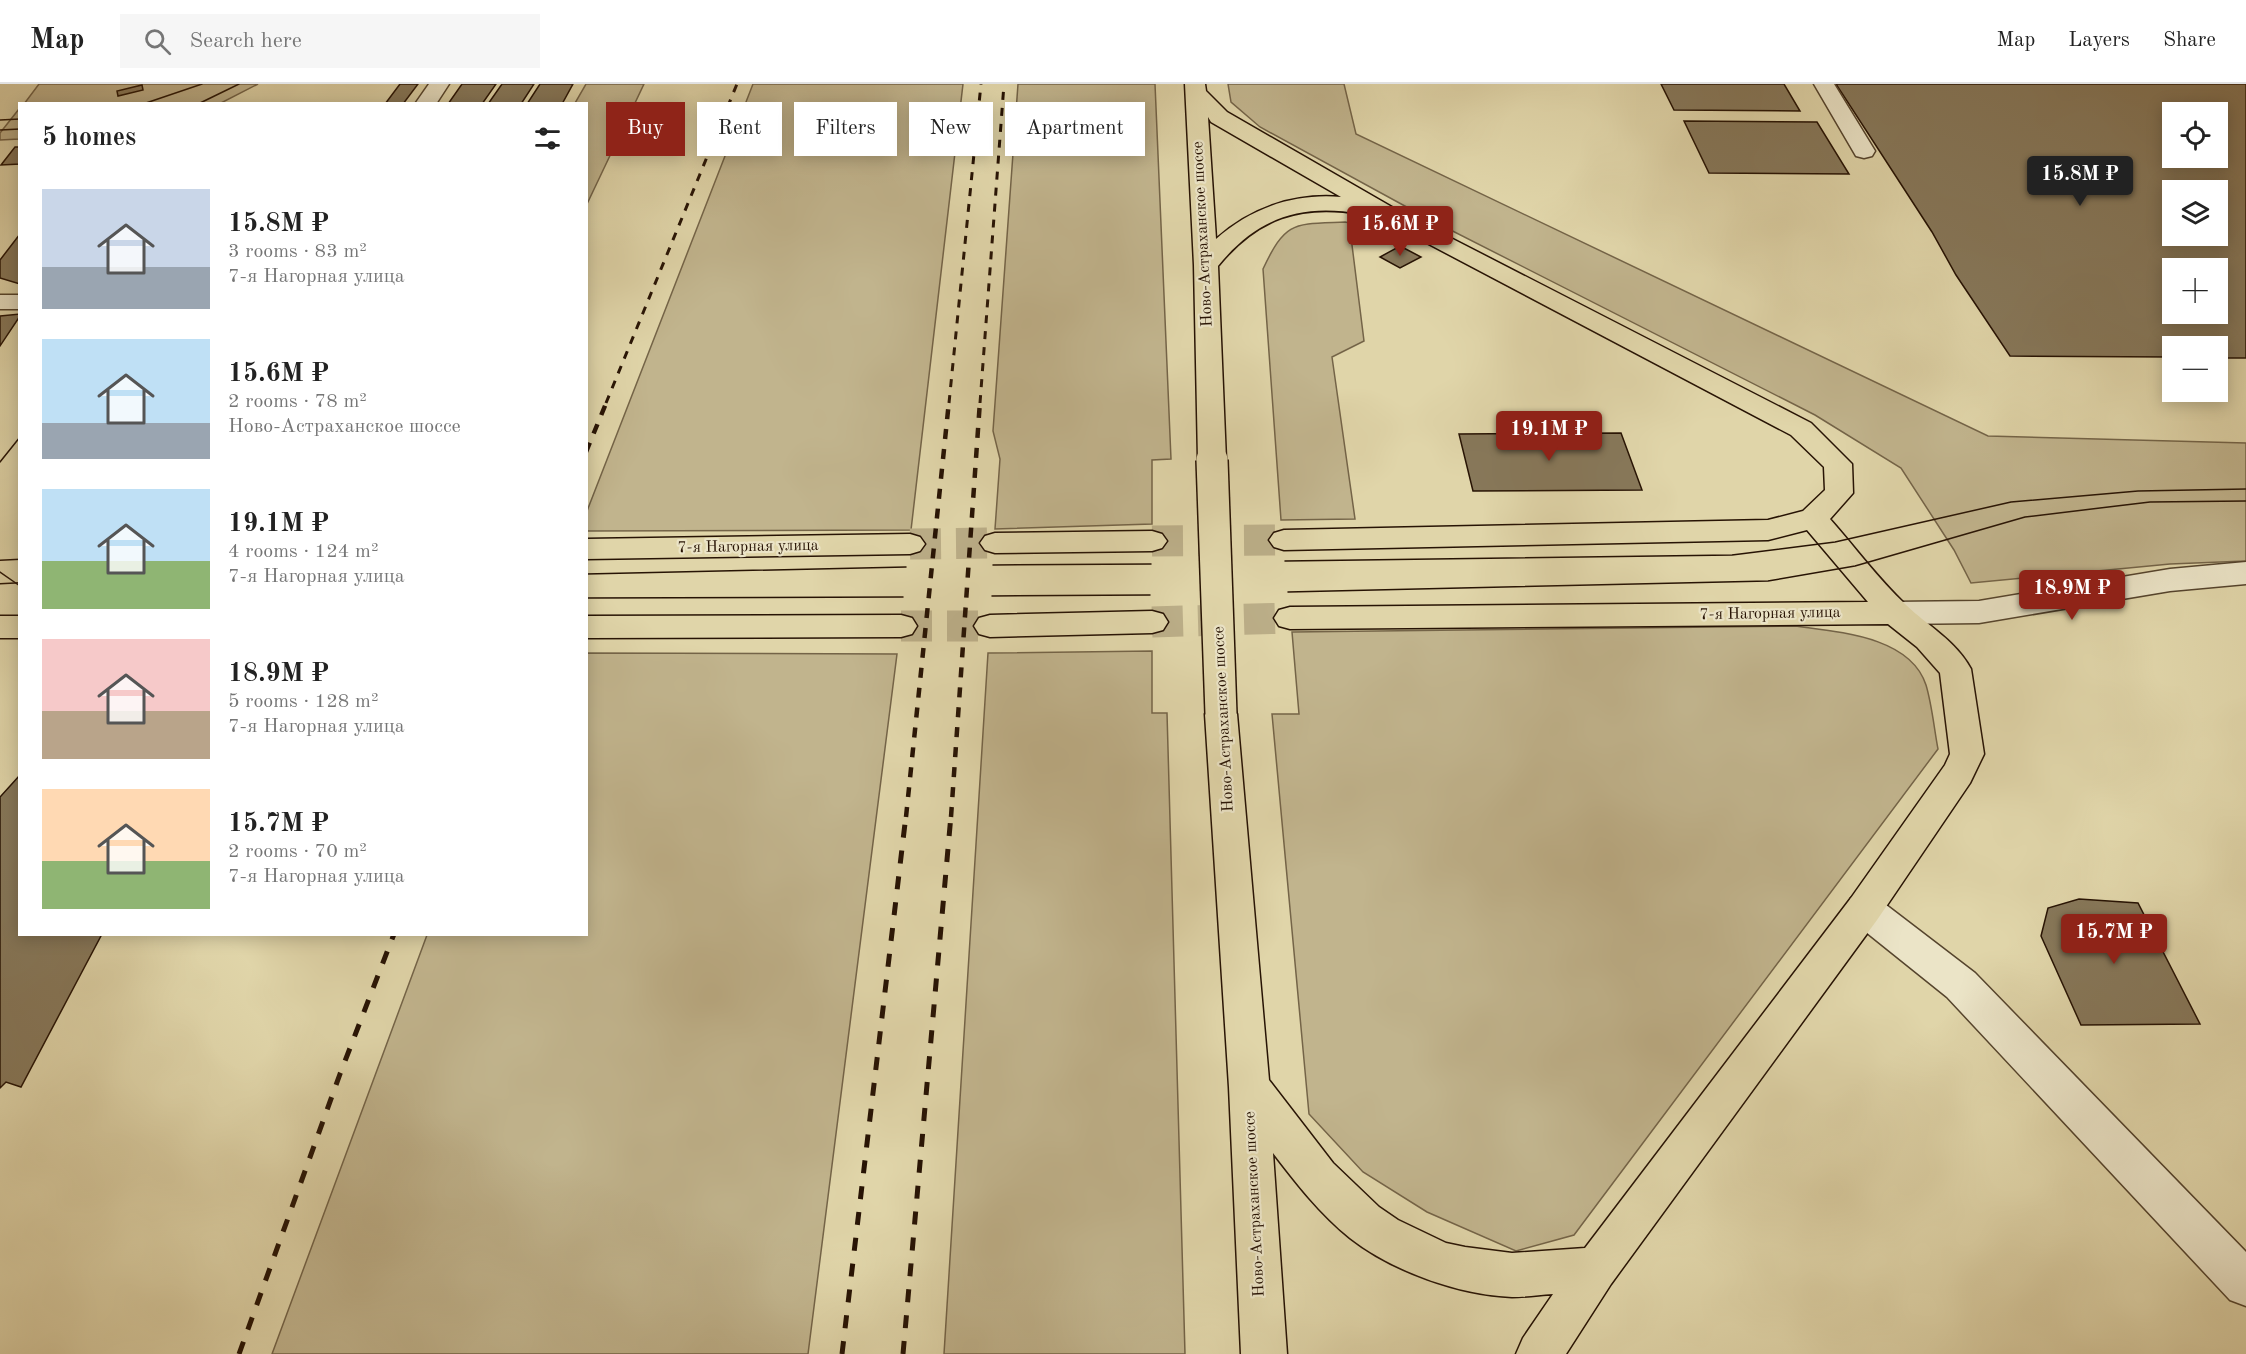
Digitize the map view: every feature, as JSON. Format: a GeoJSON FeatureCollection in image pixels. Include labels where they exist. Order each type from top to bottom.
{"type":"FeatureCollection","features":[{"type":"Feature","properties":{"kind":"main road"},"geometry":{"type":"LineString","coordinates":[[1196,89],[1219,117],[1396,219],[1801,429],[1838,464],[1839,493],[1813,518],[1768,530],[1284,540]]}},
{"type":"Feature","properties":{"kind":"main road","name":"Ново-Астраханское шоссе"},"geometry":{"type":"LineString","coordinates":[[1196,89],[1206,264],[1221,714],[1249,1087],[1264,1354]]}},
{"type":"Feature","properties":{"kind":"main road"},"geometry":{"type":"LineString","coordinates":[[1206,264],[1216,251],[1239,231],[1262,217],[1300,203],[1340,201],[1396,219]]}},
{"type":"Feature","properties":{"kind":"main road"},"geometry":{"type":"LineString","coordinates":[[1539,1354],[1596,1269],[1864,909],[1958,773],[1967,754],[1955,669],[1928,639],[1895,613],[1813,518]]}},
{"type":"Feature","properties":{"kind":"main road"},"geometry":{"type":"LineString","coordinates":[[995,543],[1152,541]]}},
{"type":"Feature","properties":{"kind":"main road","name":"7-я Нагорная улица"},"geometry":{"type":"LineString","coordinates":[[588,549],[910,544]]}},
{"type":"Feature","properties":{"kind":"main road"},"geometry":{"type":"LineString","coordinates":[[0,572],[18,571]]}},
{"type":"Feature","properties":{"kind":"main road","name":"7-я Нагорная улица"},"geometry":{"type":"LineString","coordinates":[[1290,618],[1895,613]]}},
{"type":"Feature","properties":{"kind":"main road"},"geometry":{"type":"LineString","coordinates":[[990,626],[1152,622]]}},
{"type":"Feature","properties":{"kind":"main road"},"geometry":{"type":"LineString","coordinates":[[588,627],[901,626]]}},
{"type":"Feature","properties":{"kind":"main road"},"geometry":{"type":"LineString","coordinates":[[0,627],[18,627]]}},
{"type":"Feature","properties":{"kind":"main road"},"geometry":{"type":"LineString","coordinates":[[1249,1087],[1318,1178],[1364,1222],[1383,1234],[1442,1264],[1465,1269],[1512,1275],[1596,1269]]}},
{"type":"Feature","properties":{"kind":"street"},"geometry":{"type":"LineString","coordinates":[[426,102],[439,84]]}},
{"type":"Feature","properties":{"kind":"street"},"geometry":{"type":"LineString","coordinates":[[1824,84],[1864,151]]}},
{"type":"Feature","properties":{"kind":"street"},"geometry":{"type":"LineString","coordinates":[[0,302],[18,302]]}},
{"type":"Feature","properties":{"kind":"street","name":"7-я Нагорная улица"},"geometry":{"type":"LineString","coordinates":[[1895,613],[1979,612],[2170,580],[2246,573]]}},
{"type":"Feature","properties":{"kind":"street"},"geometry":{"type":"LineString","coordinates":[[1864,909],[1962,985],[2246,1284]]}},
{"type":"Feature","properties":{"kind":"shaded area"},"geometry":{"type":"Polygon","coordinates":[[[39,84],[258,84],[223,102],[26,102],[39,84]]]}},
{"type":"Feature","properties":{"kind":"shaded area"},"geometry":{"type":"Polygon","coordinates":[[[586,84],[644,84],[635,102],[606,102],[606,156],[610,156],[588,202],[588,102],[576,102],[586,84]]]}},
{"type":"Feature","properties":{"kind":"shaded area"},"geometry":{"type":"Polygon","coordinates":[[[753,84],[963,84],[961,102],[909,102],[909,156],[955,156],[911,530],[588,531],[588,508],[725,156],[782,156],[782,102],[746,102],[753,84]]]}},
{"type":"Feature","properties":{"kind":"shaded area"},"geometry":{"type":"Polygon","coordinates":[[[1018,84],[1155,84],[1171,459],[1152,460],[1152,524],[995,529],[1000,459],[993,431],[1013,156],[1145,156],[1145,102],[1017,102],[1018,84]]]}},
{"type":"Feature","properties":{"kind":"shaded area"},"geometry":{"type":"Polygon","coordinates":[[[1228,84],[1344,84],[1356,134],[1988,436],[2246,443],[2246,561],[2170,564],[1971,583],[1954,550],[1901,468],[1815,415],[1425,217],[1260,127],[1231,102],[1228,84]]]}},
{"type":"Feature","properties":{"kind":"shaded area"},"geometry":{"type":"Polygon","coordinates":[[[18,110],[18,139],[0,140],[0,133],[18,110]]]}},
{"type":"Feature","properties":{"kind":"shaded area"},"geometry":{"type":"Polygon","coordinates":[[[1345,222],[1364,226],[1380,236],[1351,237],[1364,341],[1332,357],[1355,519],[1281,520],[1263,269],[1278,241],[1294,228],[1314,223],[1345,222]]]}},
{"type":"Feature","properties":{"kind":"shaded area"},"geometry":{"type":"Polygon","coordinates":[[[1795,626],[1871,639],[1905,656],[1918,669],[1926,685],[1938,749],[1574,1235],[1516,1251],[1427,1212],[1363,1172],[1309,1114],[1272,714],[1299,714],[1292,632],[1795,626]]]}},
{"type":"Feature","properties":{"kind":"shaded area"},"geometry":{"type":"Polygon","coordinates":[[[1152,651],[1152,713],[1167,713],[1185,1354],[944,1354],[988,653],[1152,651]]]}},
{"type":"Feature","properties":{"kind":"shaded area"},"geometry":{"type":"Polygon","coordinates":[[[588,653],[897,654],[808,1354],[272,1354],[427,936],[588,936],[588,653]]]}},
{"type":"Feature","properties":{"kind":"building"},"geometry":{"type":"Polygon","coordinates":[[[400,84],[418,84],[404,102],[386,102],[400,84]]]}},
{"type":"Feature","properties":{"kind":"building"},"geometry":{"type":"Polygon","coordinates":[[[462,84],[496,84],[483,102],[449,102],[462,84]]]}},
{"type":"Feature","properties":{"kind":"building"},"geometry":{"type":"Polygon","coordinates":[[[502,84],[534,84],[522,102],[489,102],[502,84]]]}},
{"type":"Feature","properties":{"kind":"building"},"geometry":{"type":"Polygon","coordinates":[[[540,84],[573,84],[563,102],[528,102],[540,84]]]}},
{"type":"Feature","properties":{"kind":"building"},"geometry":{"type":"Polygon","coordinates":[[[1661,84],[1784,84],[1800,111],[1674,110],[1661,84]]]}},
{"type":"Feature","properties":{"kind":"building"},"geometry":{"type":"Polygon","coordinates":[[[1836,84],[2246,84],[2246,358],[2228,358],[2228,336],[2162,336],[2162,357],[2010,356],[1956,275],[1932,232],[1836,84]]]}},
{"type":"Feature","properties":{"kind":"building"},"geometry":{"type":"Polygon","coordinates":[[[142,85],[143,90],[118,96],[117,91],[142,85]]]}},
{"type":"Feature","properties":{"kind":"building"},"geometry":{"type":"Polygon","coordinates":[[[1684,121],[1817,122],[1849,174],[1709,173],[1684,121]]]}},
{"type":"Feature","properties":{"kind":"building"},"geometry":{"type":"Polygon","coordinates":[[[15,147],[18,147],[18,164],[1,165],[15,147]]]}},
{"type":"Feature","properties":{"kind":"building"},"geometry":{"type":"Polygon","coordinates":[[[18,237],[18,283],[0,278],[0,260],[18,237]]]}},
{"type":"Feature","properties":{"kind":"building"},"geometry":{"type":"Polygon","coordinates":[[[1400,246],[1421,257],[1400,268],[1380,257],[1400,246]]]}},
{"type":"Feature","properties":{"kind":"building"},"geometry":{"type":"Polygon","coordinates":[[[18,314],[18,319],[0,346],[0,316],[18,314]]]}},
{"type":"Feature","properties":{"kind":"building"},"geometry":{"type":"Polygon","coordinates":[[[1621,433],[1642,490],[1473,491],[1459,434],[1621,433]]]}},
{"type":"Feature","properties":{"kind":"building"},"geometry":{"type":"Polygon","coordinates":[[[18,777],[18,936],[101,936],[21,1087],[6,1082],[0,1088],[0,797],[18,777]]]}},
{"type":"Feature","properties":{"kind":"building"},"geometry":{"type":"Polygon","coordinates":[[[2079,899],[2138,903],[2200,1024],[2081,1025],[2041,936],[2048,908],[2079,899]]]}},
{"type":"Feature","properties":{"kind":"tunnel"},"geometry":{"type":"LineString","coordinates":[[1152,541],[1284,540]]}},
{"type":"Feature","properties":{"kind":"tunnel"},"geometry":{"type":"LineString","coordinates":[[910,544],[995,543]]}},
{"type":"Feature","properties":{"kind":"tunnel"},"geometry":{"type":"LineString","coordinates":[[1152,622],[1290,618]]}},
{"type":"Feature","properties":{"kind":"tunnel"},"geometry":{"type":"LineString","coordinates":[[901,626],[990,626]]}},
{"type":"Feature","properties":{"kind":"tram line"},"geometry":{"type":"LineString","coordinates":[[149,102],[202,84]]}},
{"type":"Feature","properties":{"kind":"tram line"},"geometry":{"type":"LineString","coordinates":[[202,102],[239,84]]}},
{"type":"Feature","properties":{"kind":"tram line"},"geometry":{"type":"LineString","coordinates":[[0,120],[18,119]]}},
{"type":"Feature","properties":{"kind":"tram line"},"geometry":{"type":"LineString","coordinates":[[0,130],[18,129]]}},
{"type":"Feature","properties":{"kind":"tram line"},"geometry":{"type":"LineString","coordinates":[[0,462],[18,440]]}},
{"type":"Feature","properties":{"kind":"tram line"},"geometry":{"type":"LineString","coordinates":[[1285,561],[1732,555],[1835,542],[2011,502],[2138,491],[2246,489]]}},
{"type":"Feature","properties":{"kind":"tram line"},"geometry":{"type":"LineString","coordinates":[[1288,592],[1768,581],[1855,566],[2025,517],[2150,502],[2246,501]]}},
{"type":"Feature","properties":{"kind":"tram line"},"geometry":{"type":"LineString","coordinates":[[993,565],[1151,564]]}},
{"type":"Feature","properties":{"kind":"tram line"},"geometry":{"type":"LineString","coordinates":[[588,574],[906,567]]}},
{"type":"Feature","properties":{"kind":"tram line"},"geometry":{"type":"LineString","coordinates":[[0,572],[18,585]]}},
{"type":"Feature","properties":{"kind":"tram line"},"geometry":{"type":"LineString","coordinates":[[992,596],[1150,595]]}},
{"type":"Feature","properties":{"kind":"tram line"},"geometry":{"type":"LineString","coordinates":[[588,598],[903,597]]}},
{"type":"Feature","properties":{"kind":"railway"},"geometry":{"type":"LineString","coordinates":[[606,403],[737,84]]}},
{"type":"Feature","properties":{"kind":"railway"},"geometry":{"type":"LineString","coordinates":[[949,403],[981,84]]}},
{"type":"Feature","properties":{"kind":"railway"},"geometry":{"type":"LineString","coordinates":[[980,403],[1004,84]]}},
{"type":"Feature","properties":{"kind":"railway"},"geometry":{"type":"LineString","coordinates":[[588,447],[607,401]]}},
{"type":"Feature","properties":{"kind":"railway"},"geometry":{"type":"LineString","coordinates":[[906,817],[949,401]]}},
{"type":"Feature","properties":{"kind":"railway"},"geometry":{"type":"LineString","coordinates":[[951,817],[980,401]]}},
{"type":"Feature","properties":{"kind":"railway"},"geometry":{"type":"LineString","coordinates":[[842,1354],[906,815]]}},
{"type":"Feature","properties":{"kind":"railway"},"geometry":{"type":"LineString","coordinates":[[903,1354],[951,815]]}},
{"type":"Feature","properties":{"kind":"railway"},"geometry":{"type":"LineString","coordinates":[[239,1354],[340,1074],[393,936]]}}]}
